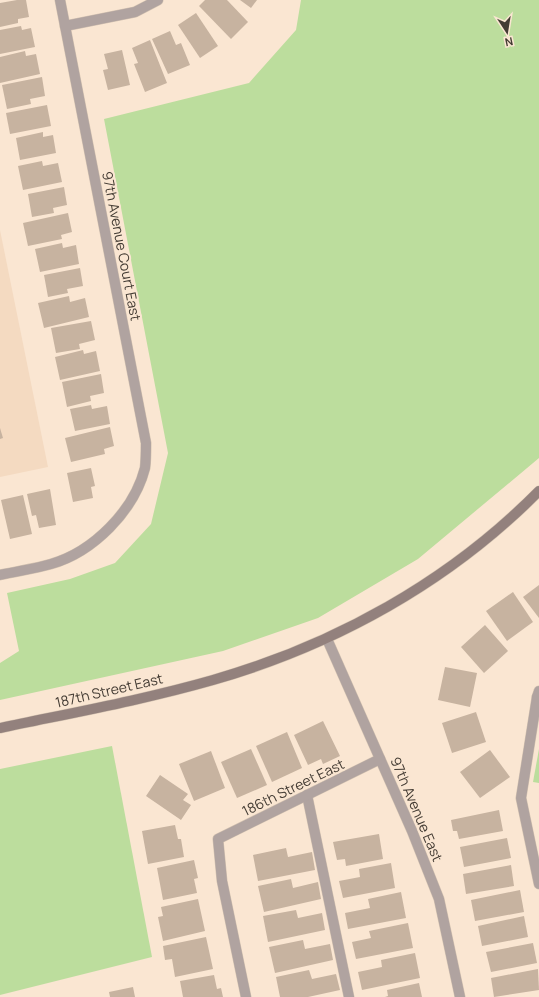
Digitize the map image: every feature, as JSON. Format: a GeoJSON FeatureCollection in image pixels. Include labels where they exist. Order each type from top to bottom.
{"type":"FeatureCollection","features":[{"type":"Feature","properties":{"kind":"street","name":"97th Avenue Court East"},"geometry":{"type":"LineString","coordinates":[[0,574],[51,564],[78,553],[100,536],[116,519],[133,496],[145,468],[146,443],[60,0]]}},
{"type":"Feature","properties":{"kind":"street"},"geometry":{"type":"LineString","coordinates":[[65,26],[135,12],[158,0]]}},
{"type":"Feature","properties":{"kind":"street","name":"187th Street East"},"geometry":{"type":"LineString","coordinates":[[0,728],[163,693],[224,677],[261,665],[327,639],[372,616],[425,585],[472,551],[518,512],[539,491]]}},
{"type":"Feature","properties":{"kind":"street","name":"97th Avenue East"},"geometry":{"type":"LineString","coordinates":[[327,639],[380,759],[439,899],[460,997]]}},
{"type":"Feature","properties":{"kind":"street"},"geometry":{"type":"LineString","coordinates":[[538,694],[521,798],[539,884]]}},
{"type":"Feature","properties":{"kind":"street","name":"186th Street East"},"geometry":{"type":"LineString","coordinates":[[246,997],[222,881],[218,839],[380,759]]}},
{"type":"Feature","properties":{"kind":"street"},"geometry":{"type":"LineString","coordinates":[[307,795],[349,997]]}},
{"type":"Feature","properties":{"kind":"shaded area"},"geometry":{"type":"Polygon","coordinates":[[[0,230],[48,467],[0,477],[0,230]]]}},
{"type":"Feature","properties":{"kind":"green space"},"geometry":{"type":"Polygon","coordinates":[[[301,0],[539,0],[539,458],[418,559],[318,618],[223,651],[0,700],[0,663],[19,651],[7,593],[70,579],[115,563],[151,524],[168,453],[104,119],[249,83],[296,30],[301,0]]]}},
{"type":"Feature","properties":{"kind":"green space"},"geometry":{"type":"Polygon","coordinates":[[[112,746],[152,957],[0,995],[0,769],[112,746]]]}},
{"type":"Feature","properties":{"kind":"green space"},"geometry":{"type":"Polygon","coordinates":[[[539,749],[539,783],[533,782],[539,749]]]}},
{"type":"Feature","properties":{"kind":"building"},"geometry":{"type":"Polygon","coordinates":[[[26,0],[29,17],[18,19],[18,23],[0,27],[0,3],[26,0]]]}},
{"type":"Feature","properties":{"kind":"building"},"geometry":{"type":"Polygon","coordinates":[[[205,0],[227,0],[248,22],[231,39],[199,6],[205,0]]]}},
{"type":"Feature","properties":{"kind":"building"},"geometry":{"type":"Polygon","coordinates":[[[240,0],[257,0],[251,8],[240,0]]]}},
{"type":"Feature","properties":{"kind":"building"},"geometry":{"type":"Polygon","coordinates":[[[196,13],[218,46],[200,58],[178,25],[196,13]]]}},
{"type":"Feature","properties":{"kind":"building"},"geometry":{"type":"Polygon","coordinates":[[[21,26],[22,30],[31,28],[35,47],[0,54],[0,30],[21,26]]]}},
{"type":"Feature","properties":{"kind":"building"},"geometry":{"type":"Polygon","coordinates":[[[170,31],[176,45],[181,43],[190,65],[168,74],[152,39],[170,31]]]}},
{"type":"Feature","properties":{"kind":"building"},"geometry":{"type":"Polygon","coordinates":[[[150,40],[167,83],[145,92],[134,64],[138,63],[132,48],[150,40]]]}},
{"type":"Feature","properties":{"kind":"building"},"geometry":{"type":"Polygon","coordinates":[[[122,50],[130,85],[108,90],[103,70],[108,69],[104,54],[122,50]]]}},
{"type":"Feature","properties":{"kind":"building"},"geometry":{"type":"Polygon","coordinates":[[[25,51],[26,56],[36,54],[40,74],[0,83],[0,57],[25,51]]]}},
{"type":"Feature","properties":{"kind":"building"},"geometry":{"type":"Polygon","coordinates":[[[42,77],[45,96],[30,99],[31,104],[7,109],[2,85],[42,77]]]}},
{"type":"Feature","properties":{"kind":"building"},"geometry":{"type":"Polygon","coordinates":[[[47,105],[51,126],[10,134],[6,113],[47,105]]]}},
{"type":"Feature","properties":{"kind":"building"},"geometry":{"type":"Polygon","coordinates":[[[43,132],[43,137],[53,135],[56,153],[20,160],[16,138],[43,132]]]}},
{"type":"Feature","properties":{"kind":"building"},"geometry":{"type":"Polygon","coordinates":[[[42,161],[43,166],[58,163],[62,182],[23,190],[18,166],[42,161]]]}},
{"type":"Feature","properties":{"kind":"building"},"geometry":{"type":"Polygon","coordinates":[[[64,187],[67,205],[53,208],[54,213],[32,217],[28,194],[64,187]]]}},
{"type":"Feature","properties":{"kind":"building"},"geometry":{"type":"Polygon","coordinates":[[[68,213],[72,232],[61,235],[62,239],[28,246],[23,223],[68,213]]]}},
{"type":"Feature","properties":{"kind":"building"},"geometry":{"type":"Polygon","coordinates":[[[62,243],[63,248],[76,245],[79,264],[40,272],[35,249],[62,243]]]}},
{"type":"Feature","properties":{"kind":"building"},"geometry":{"type":"Polygon","coordinates":[[[80,268],[83,286],[67,289],[68,293],[48,297],[44,275],[80,268]]]}},
{"type":"Feature","properties":{"kind":"building"},"geometry":{"type":"Polygon","coordinates":[[[69,296],[70,302],[85,298],[89,317],[44,328],[38,303],[69,296]]]}},
{"type":"Feature","properties":{"kind":"building"},"geometry":{"type":"Polygon","coordinates":[[[91,321],[95,340],[79,344],[80,349],[56,353],[51,328],[91,321]]]}},
{"type":"Feature","properties":{"kind":"building"},"geometry":{"type":"Polygon","coordinates":[[[83,350],[84,354],[96,351],[100,371],[60,380],[55,357],[83,350]]]}},
{"type":"Feature","properties":{"kind":"building"},"geometry":{"type":"Polygon","coordinates":[[[101,374],[104,393],[90,396],[91,401],[67,407],[62,382],[101,374]]]}},
{"type":"Feature","properties":{"kind":"building"},"geometry":{"type":"Polygon","coordinates":[[[91,405],[92,409],[107,406],[110,424],[75,431],[70,409],[91,405]]]}},
{"type":"Feature","properties":{"kind":"building"},"geometry":{"type":"Polygon","coordinates":[[[110,427],[114,446],[104,449],[105,454],[71,462],[65,438],[110,427]]]}},
{"type":"Feature","properties":{"kind":"building"},"geometry":{"type":"Polygon","coordinates":[[[0,428],[3,438],[0,439],[0,428]]]}},
{"type":"Feature","properties":{"kind":"building"},"geometry":{"type":"Polygon","coordinates":[[[91,468],[95,486],[91,487],[93,498],[73,502],[67,473],[91,468]]]}},
{"type":"Feature","properties":{"kind":"building"},"geometry":{"type":"Polygon","coordinates":[[[50,489],[56,525],[39,528],[36,515],[32,516],[27,494],[50,489]]]}},
{"type":"Feature","properties":{"kind":"building"},"geometry":{"type":"Polygon","coordinates":[[[23,495],[32,534],[10,539],[1,500],[23,495]]]}},
{"type":"Feature","properties":{"kind":"building"},"geometry":{"type":"Polygon","coordinates":[[[539,585],[539,618],[523,597],[539,585]]]}},
{"type":"Feature","properties":{"kind":"building"},"geometry":{"type":"Polygon","coordinates":[[[513,592],[533,622],[507,641],[486,611],[513,592]]]}},
{"type":"Feature","properties":{"kind":"building"},"geometry":{"type":"Polygon","coordinates":[[[485,625],[508,651],[484,673],[461,647],[485,625]]]}},
{"type":"Feature","properties":{"kind":"building"},"geometry":{"type":"Polygon","coordinates":[[[445,667],[477,673],[470,707],[438,700],[445,667]]]}},
{"type":"Feature","properties":{"kind":"building"},"geometry":{"type":"Polygon","coordinates":[[[476,712],[486,742],[452,753],[442,723],[476,712]]]}},
{"type":"Feature","properties":{"kind":"building"},"geometry":{"type":"Polygon","coordinates":[[[323,721],[340,756],[323,764],[321,759],[308,765],[294,735],[323,721]]]}},
{"type":"Feature","properties":{"kind":"building"},"geometry":{"type":"Polygon","coordinates":[[[287,732],[302,768],[272,782],[256,746],[287,732]]]}},
{"type":"Feature","properties":{"kind":"building"},"geometry":{"type":"Polygon","coordinates":[[[251,749],[267,785],[237,798],[221,762],[251,749]]]}},
{"type":"Feature","properties":{"kind":"building"},"geometry":{"type":"Polygon","coordinates":[[[490,750],[510,777],[480,798],[460,772],[490,750]]]}},
{"type":"Feature","properties":{"kind":"building"},"geometry":{"type":"Polygon","coordinates":[[[211,751],[225,788],[194,801],[179,764],[211,751]]]}},
{"type":"Feature","properties":{"kind":"building"},"geometry":{"type":"Polygon","coordinates":[[[160,775],[188,794],[183,800],[191,805],[181,820],[146,796],[160,775]]]}},
{"type":"Feature","properties":{"kind":"building"},"geometry":{"type":"Polygon","coordinates":[[[499,810],[503,831],[459,839],[457,831],[453,831],[451,820],[499,810]]]}},
{"type":"Feature","properties":{"kind":"building"},"geometry":{"type":"Polygon","coordinates":[[[175,825],[178,839],[181,839],[184,857],[148,864],[142,831],[175,825]]]}},
{"type":"Feature","properties":{"kind":"building"},"geometry":{"type":"Polygon","coordinates":[[[379,834],[383,859],[346,866],[345,859],[337,860],[333,842],[379,834]]]}},
{"type":"Feature","properties":{"kind":"building"},"geometry":{"type":"Polygon","coordinates":[[[507,838],[511,858],[464,867],[460,847],[507,838]]]}},
{"type":"Feature","properties":{"kind":"building"},"geometry":{"type":"Polygon","coordinates":[[[286,848],[288,857],[312,852],[315,870],[258,881],[253,855],[286,848]]]}},
{"type":"Feature","properties":{"kind":"building"},"geometry":{"type":"Polygon","coordinates":[[[194,860],[198,878],[194,879],[197,893],[163,900],[157,868],[194,860]]]}},
{"type":"Feature","properties":{"kind":"building"},"geometry":{"type":"Polygon","coordinates":[[[391,863],[395,888],[343,898],[339,881],[360,877],[359,869],[391,863]]]}},
{"type":"Feature","properties":{"kind":"building"},"geometry":{"type":"Polygon","coordinates":[[[511,865],[514,886],[466,894],[463,874],[511,865]]]}},
{"type":"Feature","properties":{"kind":"building"},"geometry":{"type":"Polygon","coordinates":[[[291,879],[293,888],[318,882],[321,899],[264,912],[258,886],[291,879]]]}},
{"type":"Feature","properties":{"kind":"building"},"geometry":{"type":"Polygon","coordinates":[[[520,890],[524,912],[475,921],[471,900],[520,890]]]}},
{"type":"Feature","properties":{"kind":"building"},"geometry":{"type":"Polygon","coordinates":[[[401,892],[406,918],[348,929],[345,913],[370,908],[368,899],[401,892]]]}},
{"type":"Feature","properties":{"kind":"building"},"geometry":{"type":"Polygon","coordinates":[[[198,899],[205,931],[163,941],[158,917],[163,916],[161,907],[198,899]]]}},
{"type":"Feature","properties":{"kind":"building"},"geometry":{"type":"Polygon","coordinates":[[[296,910],[298,918],[322,913],[325,930],[268,942],[263,916],[296,910]]]}},
{"type":"Feature","properties":{"kind":"building"},"geometry":{"type":"Polygon","coordinates":[[[524,916],[528,937],[482,946],[478,926],[524,916]]]}},
{"type":"Feature","properties":{"kind":"building"},"geometry":{"type":"Polygon","coordinates":[[[408,923],[413,948],[356,959],[352,942],[371,938],[369,931],[408,923]]]}},
{"type":"Feature","properties":{"kind":"building"},"geometry":{"type":"Polygon","coordinates":[[[206,937],[213,969],[175,977],[172,959],[165,960],[163,946],[206,937]]]}},
{"type":"Feature","properties":{"kind":"building"},"geometry":{"type":"Polygon","coordinates":[[[303,940],[305,949],[330,944],[333,960],[275,973],[269,947],[303,940]]]}},
{"type":"Feature","properties":{"kind":"building"},"geometry":{"type":"Polygon","coordinates":[[[533,943],[537,963],[491,972],[486,952],[533,943]]]}},
{"type":"Feature","properties":{"kind":"building"},"geometry":{"type":"Polygon","coordinates":[[[415,953],[420,978],[362,990],[358,972],[382,967],[381,960],[415,953]]]}},
{"type":"Feature","properties":{"kind":"building"},"geometry":{"type":"Polygon","coordinates":[[[538,969],[539,990],[494,997],[491,978],[538,969]]]}},
{"type":"Feature","properties":{"kind":"building"},"geometry":{"type":"Polygon","coordinates":[[[309,970],[312,979],[336,974],[340,990],[308,997],[280,997],[276,977],[309,970]]]}},
{"type":"Feature","properties":{"kind":"building"},"geometry":{"type":"Polygon","coordinates":[[[214,975],[217,989],[221,988],[223,997],[183,997],[180,981],[214,975]]]}},
{"type":"Feature","properties":{"kind":"building"},"geometry":{"type":"Polygon","coordinates":[[[419,983],[422,997],[385,997],[388,996],[387,990],[419,983]]]}},
{"type":"Feature","properties":{"kind":"building"},"geometry":{"type":"Polygon","coordinates":[[[133,987],[135,997],[110,997],[109,992],[133,987]]]}}]}
